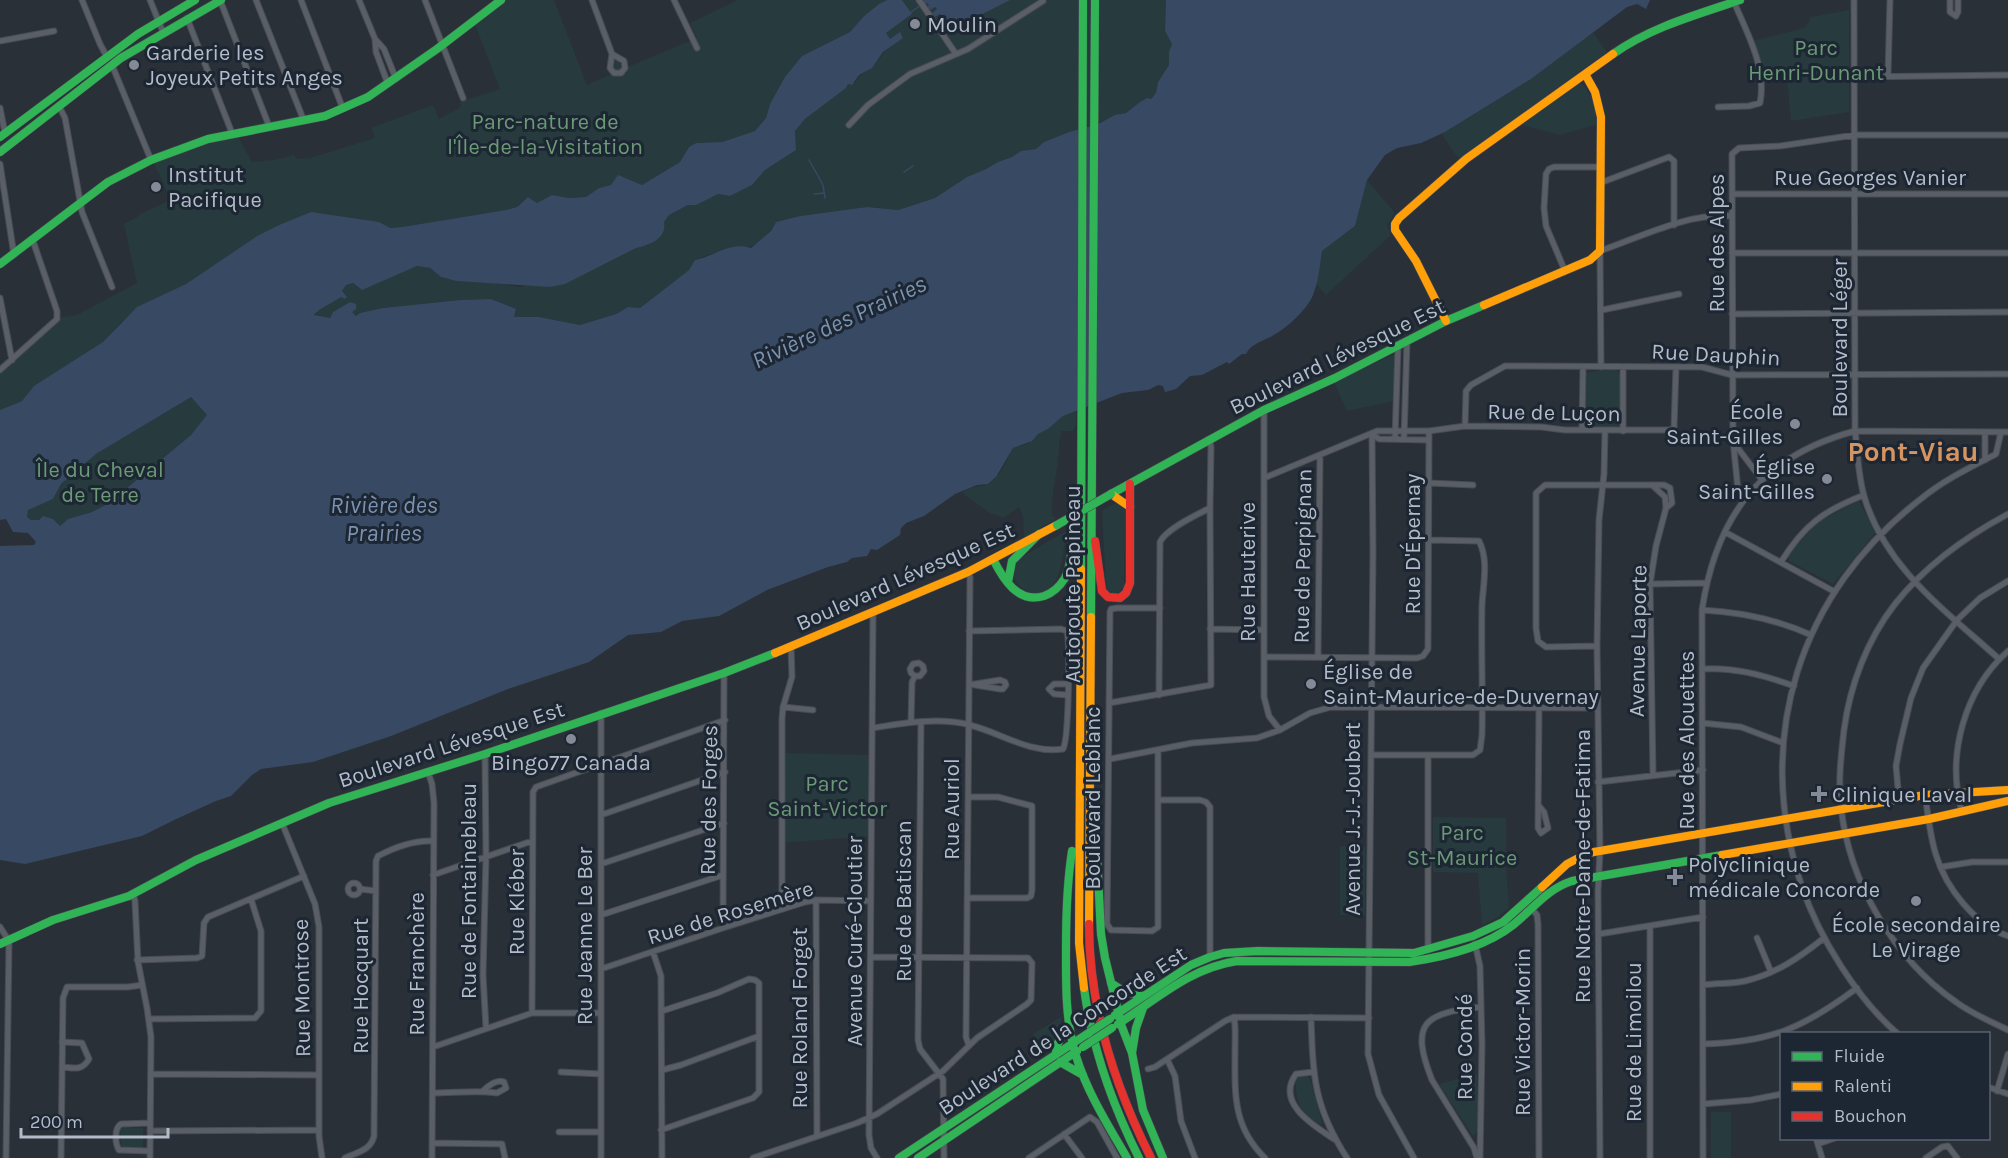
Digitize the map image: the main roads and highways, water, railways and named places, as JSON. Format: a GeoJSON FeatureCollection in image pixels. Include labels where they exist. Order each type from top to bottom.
{"type":"FeatureCollection","features":[{"type":"Feature","properties":{"kind":"main road"},"geometry":{"type":"LineString","coordinates":[[2,135],[158,21],[195,0]]}},
{"type":"Feature","properties":{"kind":"main road"},"geometry":{"type":"LineString","coordinates":[[0,152],[112,65],[163,32],[220,0]]}},
{"type":"Feature","properties":{"kind":"main road","name":"Autoroute Papineau"},"geometry":{"type":"LineString","coordinates":[[1083,0],[1079,943],[1088,1019],[1109,1094],[1139,1158]]}},
{"type":"Feature","properties":{"kind":"main road","name":"Autoroute Papineau"},"geometry":{"type":"LineString","coordinates":[[1095,0],[1088,930],[1094,995],[1101,1032],[1114,1077],[1151,1158]]}},
{"type":"Feature","properties":{"kind":"main road"},"geometry":{"type":"LineString","coordinates":[[0,264],[108,182],[151,160],[208,139],[232,133],[304,122],[343,109],[368,97],[442,45],[497,1]]}},
{"type":"Feature","properties":{"kind":"main road"},"geometry":{"type":"LineString","coordinates":[[1446,321],[1416,261],[1395,230],[1395,224],[1399,218],[1466,159],[1630,42],[1654,30],[1737,1]]}},
{"type":"Feature","properties":{"kind":"main road","name":"Boulevard Lévesque Est"},"geometry":{"type":"LineString","coordinates":[[0,944],[53,920],[133,894],[195,860],[329,803],[485,754],[724,673],[873,614],[993,560],[1264,410],[1335,378],[1446,321],[1590,260],[1600,251],[1601,117],[1595,92],[1584,74]]}},
{"type":"Feature","properties":{"kind":"main road"},"geometry":{"type":"LineString","coordinates":[[1090,517],[1102,591],[1108,597],[1117,599],[1125,595],[1129,587],[1130,484]]}},
{"type":"Feature","properties":{"kind":"main road"},"geometry":{"type":"LineString","coordinates":[[993,560],[1018,593],[1033,597],[1046,595],[1060,585],[1067,569],[1080,494]]}},
{"type":"Feature","properties":{"kind":"main road"},"geometry":{"type":"LineString","coordinates":[[1111,494],[1130,507]]}},
{"type":"Feature","properties":{"kind":"main road"},"geometry":{"type":"LineString","coordinates":[[1008,582],[1012,561],[1039,534]]}},
{"type":"Feature","properties":{"kind":"main road","name":"Boulevard de la Concorde Est"},"geometry":{"type":"LineString","coordinates":[[899,1158],[1180,972],[1210,957],[1240,951],[1421,961],[1474,940],[1506,920],[1570,862],[1583,855],[1925,795],[2008,790]]}},
{"type":"Feature","properties":{"kind":"main road","name":"Boulevard de la Concorde Est"},"geometry":{"type":"LineString","coordinates":[[918,1158],[1120,1022],[1195,974],[1222,963],[1414,953],[1503,932],[1560,885],[1599,875],[1929,819],[2008,801]]}},
{"type":"Feature","properties":{"kind":"main road"},"geometry":{"type":"LineString","coordinates":[[1088,815],[1097,855],[1102,942],[1120,1022],[1132,1053],[1143,1110],[1162,1158]]}},
{"type":"Feature","properties":{"kind":"main road"},"geometry":{"type":"LineString","coordinates":[[1078,816],[1067,881],[1066,981],[1069,1023],[1083,1075],[1127,1158]]}},
{"type":"Feature","properties":{"kind":"main road"},"geometry":{"type":"LineString","coordinates":[[1111,983],[1125,992],[1143,996]]}},
{"type":"Feature","properties":{"kind":"main road"},"geometry":{"type":"LineString","coordinates":[[1132,1053],[1136,1028],[1143,1008]]}},
{"type":"Feature","properties":{"kind":"main road"},"geometry":{"type":"LineString","coordinates":[[1056,1053],[1057,1045],[1069,1023]]}},
{"type":"Feature","properties":{"kind":"main road"},"geometry":{"type":"LineString","coordinates":[[1060,1062],[1083,1075]]}},
{"type":"Feature","properties":{"kind":"water","name":"Rivière des Prairies"},"geometry":{"type":"Polygon","coordinates":[[[887,0],[902,0],[912,14],[886,33],[890,39],[900,32],[903,38],[883,52],[872,68],[859,75],[852,85],[848,84],[846,88],[805,119],[795,131],[796,150],[765,170],[752,185],[730,196],[718,194],[669,215],[664,222],[663,233],[651,243],[636,248],[565,284],[550,287],[456,281],[441,277],[430,268],[417,266],[362,290],[353,283],[346,285],[342,291],[347,297],[345,299],[341,297],[314,315],[330,318],[333,312],[350,302],[356,304],[356,309],[352,312],[356,316],[383,308],[491,299],[516,309],[514,317],[539,317],[580,325],[616,314],[628,307],[640,308],[689,270],[695,260],[736,246],[751,248],[771,231],[776,222],[800,216],[867,207],[898,210],[935,198],[967,177],[1021,151],[1036,149],[1044,142],[1069,132],[1126,113],[1147,98],[1151,99],[1169,65],[1169,52],[1172,44],[1165,31],[1166,0],[1650,0],[1646,9],[1637,4],[1627,7],[1531,79],[1445,132],[1421,143],[1397,148],[1385,155],[1367,180],[1355,226],[1322,251],[1317,282],[1311,298],[1302,312],[1281,331],[1256,344],[1246,354],[1242,354],[1229,364],[1227,362],[1202,375],[1190,376],[1176,389],[1165,392],[1163,386],[1158,385],[1148,390],[1122,393],[1063,416],[1032,441],[1013,448],[996,477],[988,484],[977,485],[955,494],[924,516],[906,523],[901,528],[900,535],[877,550],[871,549],[867,556],[852,558],[847,562],[767,590],[719,616],[682,621],[661,632],[628,635],[589,662],[508,689],[391,736],[313,762],[261,769],[231,796],[142,836],[25,864],[0,860],[0,546],[34,545],[36,542],[28,533],[13,532],[6,519],[0,520],[0,410],[22,401],[34,386],[103,342],[137,307],[186,284],[257,236],[311,212],[379,222],[390,228],[506,210],[517,207],[528,197],[537,203],[552,195],[569,198],[586,197],[599,188],[611,185],[618,175],[642,185],[680,162],[689,147],[696,143],[722,142],[755,131],[766,118],[770,104],[785,77],[802,56],[850,32],[879,4],[887,0]],[[191,397],[96,454],[61,484],[53,499],[28,510],[27,517],[31,520],[39,520],[43,516],[53,519],[60,526],[68,519],[92,512],[109,503],[191,435],[207,415],[191,397]]]}},
{"type":"Feature","properties":{"kind":"water"},"geometry":{"type":"Polygon","coordinates":[[[924,0],[1010,0],[955,28],[947,25],[940,14],[935,17],[932,13],[937,9],[935,7],[930,10],[924,0]]]}},
{"type":"Feature","properties":{"kind":"waterway"},"geometry":{"type":"LineString","coordinates":[[911,12],[924,3]]}},
{"type":"Feature","properties":{"kind":"waterway"},"geometry":{"type":"LineString","coordinates":[[809,160],[823,185],[825,198]]}},
{"type":"Feature","properties":{"kind":"waterway"},"geometry":{"type":"LineString","coordinates":[[904,172],[913,166]]}},
{"type":"Feature","properties":{"kind":"waterway"},"geometry":{"type":"LineString","coordinates":[[814,194],[824,193]]}},
{"type":"Feature","properties":{"kind":"place","name":"Moulin"},"geometry":{"type":"Point","coordinates":[915,24]}},
{"type":"Feature","properties":{"kind":"place","name":"Garderie les Joyeux Petits Anges"},"geometry":{"type":"Point","coordinates":[134,65]}},
{"type":"Feature","properties":{"kind":"place","name":"Institut Pacifique"},"geometry":{"type":"Point","coordinates":[156,187]}},
{"type":"Feature","properties":{"kind":"place","name":"École Saint-Gilles"},"geometry":{"type":"Point","coordinates":[1795,424]}},
{"type":"Feature","properties":{"kind":"place","name":"Église Saint-Gilles"},"geometry":{"type":"Point","coordinates":[1827,479]}},
{"type":"Feature","properties":{"kind":"place","name":"Église de Saint-Maurice-de-Duvernay"},"geometry":{"type":"Point","coordinates":[1311,684]}},
{"type":"Feature","properties":{"kind":"place","name":"Bingo77 Canada"},"geometry":{"type":"Point","coordinates":[571,739]}},
{"type":"Feature","properties":{"kind":"place","name":"Clinique Laval"},"geometry":{"type":"Point","coordinates":[1819,794]}},
{"type":"Feature","properties":{"kind":"place","name":"Polyclinique médicale Concorde"},"geometry":{"type":"Point","coordinates":[1675,877]}},
{"type":"Feature","properties":{"kind":"place","name":"École secondaire Le Virage"},"geometry":{"type":"Point","coordinates":[1916,901]}},
{"type":"Feature","properties":{"kind":"district","name":"Pont-Viau"},"geometry":{"type":"Point","coordinates":[1913,451]}},
{"type":"Feature","properties":{"kind":"park label","name":"Parc Henri-Dunant"},"geometry":{"type":"Point","coordinates":[1816,60]}},
{"type":"Feature","properties":{"kind":"park label","name":"Parc-nature de l'Île-de-la-Visitation"},"geometry":{"type":"Point","coordinates":[545,134]}},
{"type":"Feature","properties":{"kind":"park label","name":"Île du Cheval de Terre"},"geometry":{"type":"Point","coordinates":[100,482]}},
{"type":"Feature","properties":{"kind":"park label","name":"Parc Saint-Victor"},"geometry":{"type":"Point","coordinates":[827,796]}},
{"type":"Feature","properties":{"kind":"park label","name":"Parc St-Maurice"},"geometry":{"type":"Point","coordinates":[1462,844]}}]}
